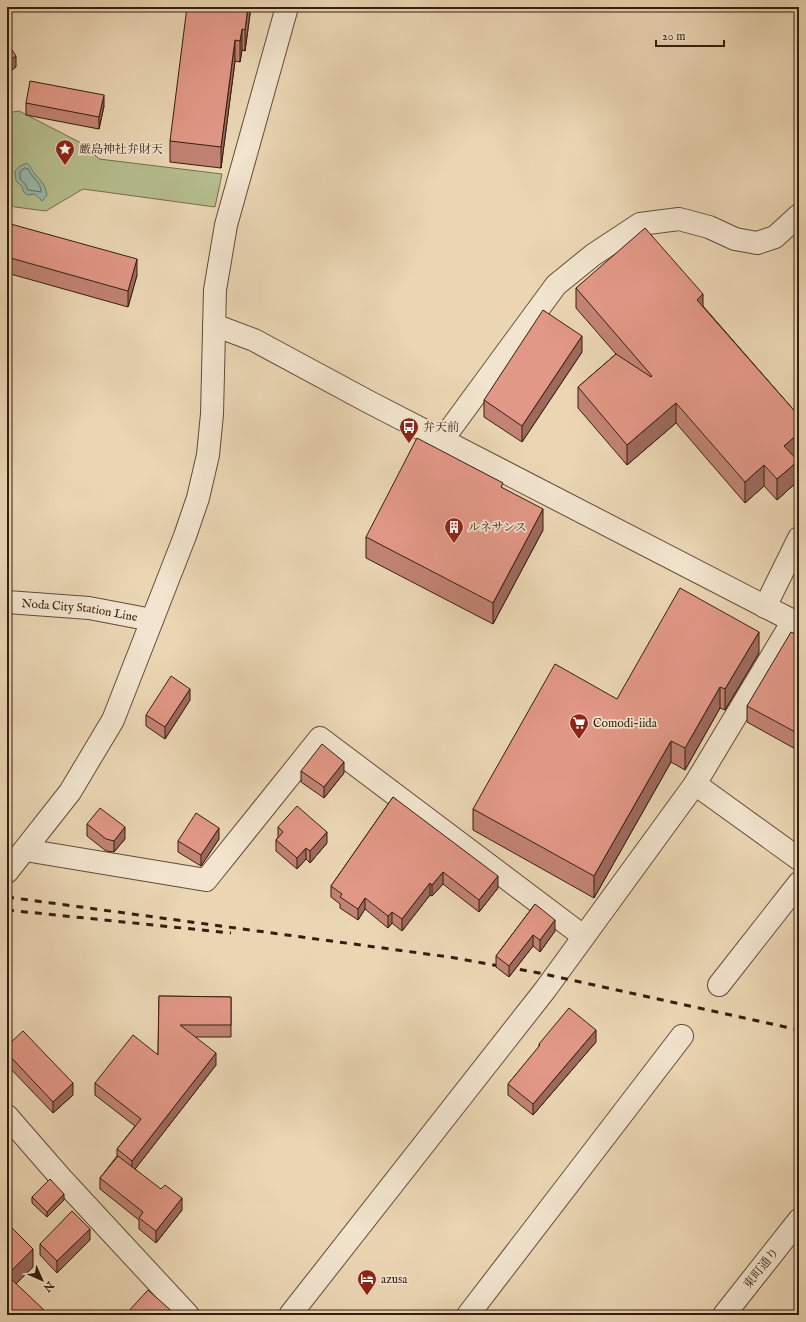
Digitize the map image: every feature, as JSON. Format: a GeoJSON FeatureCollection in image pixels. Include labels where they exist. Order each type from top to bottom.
{"type":"FeatureCollection","features":[{"type":"Feature","properties":{"kind":"street"},"geometry":{"type":"LineString","coordinates":[[7,872],[70,792],[113,720],[198,498],[208,455],[212,414],[215,290],[226,225],[287,7]]}},
{"type":"Feature","properties":{"kind":"street"},"geometry":{"type":"LineString","coordinates":[[443,439],[556,285],[593,255],[640,224],[679,219],[709,227],[735,239],[757,242],[775,237],[799,215]]}},
{"type":"Feature","properties":{"kind":"street"},"geometry":{"type":"LineString","coordinates":[[214,325],[254,340],[796,622],[695,784],[545,990],[290,1315]]}},
{"type":"Feature","properties":{"kind":"street"},"geometry":{"type":"LineString","coordinates":[[765,607],[799,538]]}},
{"type":"Feature","properties":{"kind":"street","name":"Noda City Station Line"},"geometry":{"type":"LineString","coordinates":[[7,602],[89,608],[152,620]]}},
{"type":"Feature","properties":{"kind":"street"},"geometry":{"type":"LineString","coordinates":[[25,850],[206,880],[320,738],[584,936]]}},
{"type":"Feature","properties":{"kind":"street"},"geometry":{"type":"LineString","coordinates":[[695,784],[799,859]]}},
{"type":"Feature","properties":{"kind":"street"},"geometry":{"type":"LineString","coordinates":[[719,985],[799,883]]}},
{"type":"Feature","properties":{"kind":"street"},"geometry":{"type":"LineString","coordinates":[[468,1315],[682,1036]]}},
{"type":"Feature","properties":{"kind":"street"},"geometry":{"type":"LineString","coordinates":[[7,1116],[61,1178],[188,1315]]}},
{"type":"Feature","properties":{"kind":"street","name":"東町通り"},"geometry":{"type":"LineString","coordinates":[[724,1315],[799,1220]]}},
{"type":"Feature","properties":{"kind":"green space"},"geometry":{"type":"Polygon","coordinates":[[[19,111],[85,145],[99,159],[222,174],[215,207],[83,189],[46,211],[15,207],[7,203],[7,113],[19,111]]]}},
{"type":"Feature","properties":{"kind":"water"},"geometry":{"type":"Polygon","coordinates":[[[27,163],[45,188],[47,195],[42,201],[35,194],[27,195],[23,191],[22,186],[16,181],[15,171],[20,166],[27,163]]]}},
{"type":"Feature","properties":{"kind":"building"},"geometry":{"type":"Polygon","coordinates":[[[187,7],[248,7],[245,30],[242,29],[240,41],[235,40],[221,147],[170,141],[187,7]]]}},
{"type":"Feature","properties":{"kind":"building"},"geometry":{"type":"Polygon","coordinates":[[[7,42],[16,56],[7,62],[7,42]]]}},
{"type":"Feature","properties":{"kind":"building"},"geometry":{"type":"Polygon","coordinates":[[[30,81],[104,95],[99,117],[26,103],[30,81]]]}},
{"type":"Feature","properties":{"kind":"building"},"geometry":{"type":"Polygon","coordinates":[[[7,223],[137,259],[128,291],[7,257],[7,223]]]}},
{"type":"Feature","properties":{"kind":"building"},"geometry":{"type":"Polygon","coordinates":[[[645,228],[703,294],[697,300],[799,416],[799,433],[784,446],[798,461],[777,479],[764,465],[745,482],[676,403],[627,445],[578,387],[616,354],[651,377],[652,376],[576,288],[645,228]]]}},
{"type":"Feature","properties":{"kind":"building"},"geometry":{"type":"Polygon","coordinates":[[[543,310],[582,336],[522,426],[484,400],[543,310]]]}},
{"type":"Feature","properties":{"kind":"building","name":"ルネサンス"},"geometry":{"type":"Polygon","coordinates":[[[417,438],[503,483],[501,487],[543,509],[493,603],[366,537],[417,438]]]}},
{"type":"Feature","properties":{"kind":"building"},"geometry":{"type":"Polygon","coordinates":[[[680,588],[759,632],[725,689],[720,687],[685,748],[671,741],[594,876],[473,809],[555,664],[617,699],[680,588]]]}},
{"type":"Feature","properties":{"kind":"building"},"geometry":{"type":"Polygon","coordinates":[[[791,632],[799,636],[799,734],[747,706],[791,632]]]}},
{"type":"Feature","properties":{"kind":"building"},"geometry":{"type":"Polygon","coordinates":[[[171,676],[190,689],[165,727],[146,715],[171,676]]]}},
{"type":"Feature","properties":{"kind":"building"},"geometry":{"type":"Polygon","coordinates":[[[322,744],[344,762],[324,787],[301,771],[322,744]]]}},
{"type":"Feature","properties":{"kind":"building"},"geometry":{"type":"Polygon","coordinates":[[[393,797],[498,876],[479,900],[443,872],[432,885],[430,883],[402,919],[392,912],[388,916],[365,898],[358,909],[340,897],[342,894],[331,886],[393,797]]]}},
{"type":"Feature","properties":{"kind":"building"},"geometry":{"type":"Polygon","coordinates":[[[297,806],[327,832],[310,851],[306,848],[297,858],[276,840],[283,832],[278,827],[297,806]]]}},
{"type":"Feature","properties":{"kind":"building"},"geometry":{"type":"Polygon","coordinates":[[[100,808],[125,827],[114,841],[106,839],[87,824],[100,808]]]}},
{"type":"Feature","properties":{"kind":"building"},"geometry":{"type":"Polygon","coordinates":[[[196,813],[219,828],[201,855],[178,841],[196,813]]]}},
{"type":"Feature","properties":{"kind":"building"},"geometry":{"type":"Polygon","coordinates":[[[535,904],[555,920],[540,940],[533,935],[509,966],[496,956],[535,904]]]}},
{"type":"Feature","properties":{"kind":"building"},"geometry":{"type":"Polygon","coordinates":[[[159,996],[231,997],[231,1025],[180,1025],[216,1053],[132,1161],[117,1149],[141,1119],[95,1083],[133,1035],[158,1055],[159,996]]]}},
{"type":"Feature","properties":{"kind":"building"},"geometry":{"type":"Polygon","coordinates":[[[569,1008],[596,1030],[533,1104],[508,1084],[569,1008]]]}},
{"type":"Feature","properties":{"kind":"building"},"geometry":{"type":"Polygon","coordinates":[[[23,1031],[73,1083],[53,1102],[7,1053],[7,1046],[23,1031]]]}},
{"type":"Feature","properties":{"kind":"building"},"geometry":{"type":"Polygon","coordinates":[[[118,1156],[161,1189],[165,1185],[182,1198],[156,1231],[139,1218],[143,1212],[100,1178],[118,1156]]]}},
{"type":"Feature","properties":{"kind":"building"},"geometry":{"type":"Polygon","coordinates":[[[50,1179],[64,1194],[47,1212],[32,1197],[50,1179]]]}},
{"type":"Feature","properties":{"kind":"building"},"geometry":{"type":"Polygon","coordinates":[[[72,1211],[90,1229],[57,1261],[40,1244],[72,1211]]]}},
{"type":"Feature","properties":{"kind":"building"},"geometry":{"type":"Polygon","coordinates":[[[7,1223],[33,1249],[7,1275],[7,1223]]]}},
{"type":"Feature","properties":{"kind":"building"},"geometry":{"type":"Polygon","coordinates":[[[7,1275],[45,1311],[41,1315],[7,1315],[7,1275]]]}},
{"type":"Feature","properties":{"kind":"building"},"geometry":{"type":"Polygon","coordinates":[[[148,1290],[176,1315],[125,1315],[148,1290]]]}},
{"type":"Feature","properties":{"kind":"railway"},"geometry":{"type":"LineString","coordinates":[[7,897],[449,957],[539,973],[799,1030]]}},
{"type":"Feature","properties":{"kind":"railway"},"geometry":{"type":"LineString","coordinates":[[7,910],[231,933]]}},
{"type":"Feature","properties":{"kind":"place","name":"厳島神社弁財天"},"geometry":{"type":"Point","coordinates":[65,166]}},
{"type":"Feature","properties":{"kind":"place","name":"弁天前"},"geometry":{"type":"Point","coordinates":[409,444]}},
{"type":"Feature","properties":{"kind":"place","name":"ルネサンス"},"geometry":{"type":"Point","coordinates":[454,544]}},
{"type":"Feature","properties":{"kind":"place","name":"Comodi-iida"},"geometry":{"type":"Point","coordinates":[579,740]}},
{"type":"Feature","properties":{"kind":"place","name":"azusa"},"geometry":{"type":"Point","coordinates":[367,1296]}}]}
